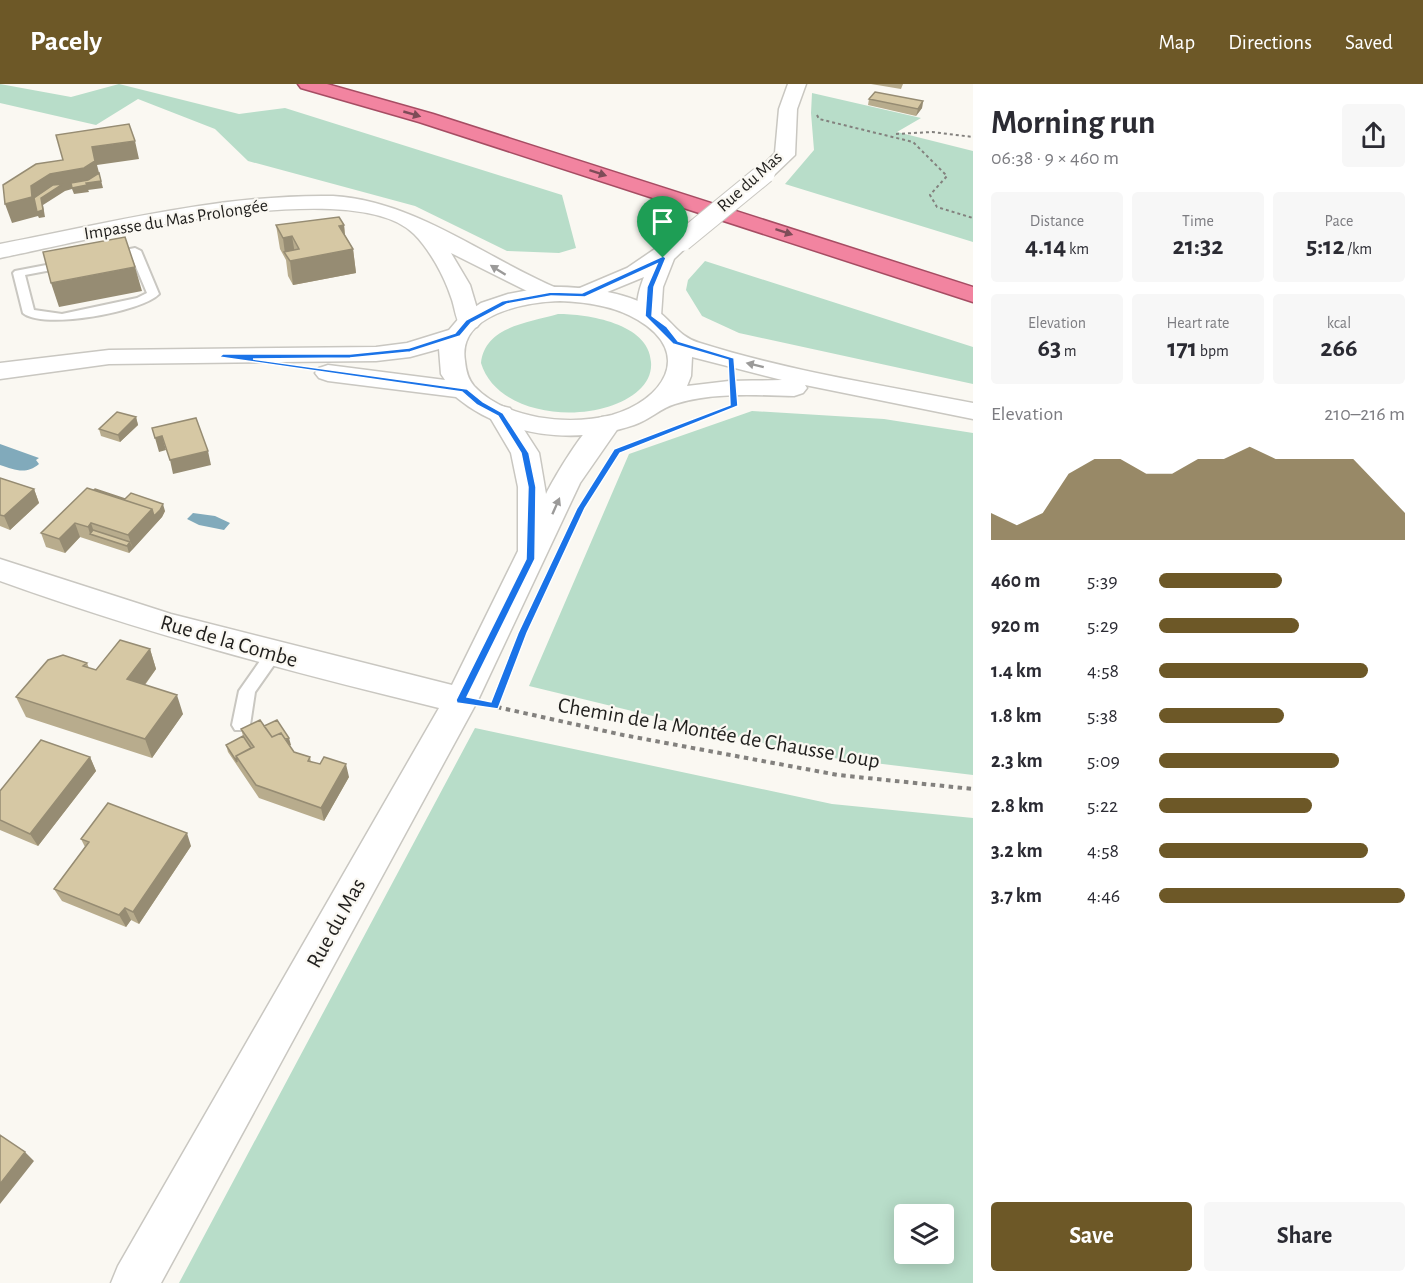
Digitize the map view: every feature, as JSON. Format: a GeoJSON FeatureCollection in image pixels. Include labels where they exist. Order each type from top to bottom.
{"type":"FeatureCollection","features":[{"type":"Feature","properties":{"kind":"highway"},"geometry":{"type":"LineString","coordinates":[[307,84],[437,121],[973,295]]}},
{"type":"Feature","properties":{"kind":"highway"},"geometry":{"type":"LineString","coordinates":[[368,84],[572,144]]}},
{"type":"Feature","properties":{"kind":"highway"},"geometry":{"type":"LineString","coordinates":[[718,191],[762,205]]}},
{"type":"Feature","properties":{"kind":"street","name":"Rue du Mas"},"geometry":{"type":"LineString","coordinates":[[583,295],[630,276],[663,258],[785,155],[788,109],[795,88]]}},
{"type":"Feature","properties":{"kind":"street","name":"Impasse du Mas Prolongée"},"geometry":{"type":"LineString","coordinates":[[0,251],[103,244],[215,210],[286,203],[334,203],[375,207],[400,216],[469,252],[511,278],[551,294]]}},
{"type":"Feature","properties":{"kind":"street"},"geometry":{"type":"LineString","coordinates":[[0,371],[109,357],[376,354],[421,347],[463,328],[505,302],[551,294],[583,295],[629,306],[649,316],[665,329],[676,343],[681,357],[681,371],[676,385],[664,398],[630,418],[608,424],[553,427],[526,422],[480,404],[464,390],[454,377],[450,363],[451,348],[463,328],[467,305],[444,258],[420,228]]}},
{"type":"Feature","properties":{"kind":"street","name":"Rue du Mas"},"geometry":{"type":"LineString","coordinates":[[649,316],[651,287],[663,258]]}},
{"type":"Feature","properties":{"kind":"street"},"geometry":{"type":"LineString","coordinates":[[676,343],[702,352],[853,388],[973,411]]}},
{"type":"Feature","properties":{"kind":"street"},"geometry":{"type":"LineString","coordinates":[[223,357],[464,390]]}},
{"type":"Feature","properties":{"kind":"street"},"geometry":{"type":"LineString","coordinates":[[664,398],[696,391],[735,388],[853,388]]}},
{"type":"Feature","properties":{"kind":"street","name":"Rue du Mas"},"geometry":{"type":"LineString","coordinates":[[501,414],[525,453],[532,487],[531,559]]}},
{"type":"Feature","properties":{"kind":"street","name":"Rue du Mas"},"geometry":{"type":"LineString","coordinates":[[135,1283],[477,703],[531,559],[566,482],[608,424]]}},
{"type":"Feature","properties":{"kind":"street","name":"Rue de la Combe"},"geometry":{"type":"LineString","coordinates":[[0,570],[65,594],[273,655],[477,703]]}},
{"type":"Feature","properties":{"kind":"lane"},"geometry":{"type":"LineString","coordinates":[[103,244],[135,251],[153,294],[141,301],[62,318],[29,313],[19,273],[103,244]]}},
{"type":"Feature","properties":{"kind":"lane"},"geometry":{"type":"LineString","coordinates":[[241,725],[247,691],[273,655]]}},
{"type":"Feature","properties":{"kind":"path"},"geometry":{"type":"LineString","coordinates":[[795,88],[806,95],[807,101],[819,119],[913,142],[947,176],[930,195],[938,207],[973,218]]}},
{"type":"Feature","properties":{"kind":"path"},"geometry":{"type":"LineString","coordinates":[[889,135],[932,132],[973,137]]}},
{"type":"Feature","properties":{"kind":"path"},"geometry":{"type":"LineString","coordinates":[[477,703],[498,697]]}},
{"type":"Feature","properties":{"kind":"path","name":"Chemin de la Montée de Chausse Loup"},"geometry":{"type":"LineString","coordinates":[[477,703],[623,735],[838,775],[973,789]]}},
{"type":"Feature","properties":{"kind":"green space"},"geometry":{"type":"Polygon","coordinates":[[[0,84],[71,97],[119,84],[239,114],[285,108],[562,195],[576,248],[559,253],[507,251],[415,206],[248,161],[215,129],[138,99],[96,125],[0,103],[0,84]]]}},
{"type":"Feature","properties":{"kind":"green space"},"geometry":{"type":"Polygon","coordinates":[[[812,93],[921,118],[897,132],[973,151],[973,242],[785,184],[814,150],[812,93]]]}},
{"type":"Feature","properties":{"kind":"green space"},"geometry":{"type":"Polygon","coordinates":[[[705,261],[973,347],[973,384],[739,333],[702,316],[686,290],[688,280],[705,261]]]}},
{"type":"Feature","properties":{"kind":"green space"},"geometry":{"type":"Polygon","coordinates":[[[558,314],[584,316],[615,323],[640,338],[648,349],[651,362],[647,381],[622,402],[600,409],[576,412],[552,411],[528,406],[507,396],[491,382],[481,363],[490,341],[510,328],[558,314]]]}},
{"type":"Feature","properties":{"kind":"green space"},"geometry":{"type":"Polygon","coordinates":[[[752,411],[884,419],[973,433],[973,775],[817,756],[529,686],[629,454],[752,411]]]}},
{"type":"Feature","properties":{"kind":"green space"},"geometry":{"type":"Polygon","coordinates":[[[475,728],[832,804],[973,818],[973,1283],[179,1283],[475,728]]]}},
{"type":"Feature","properties":{"kind":"water"},"geometry":{"type":"Polygon","coordinates":[[[0,444],[39,458],[36,460],[39,464],[30,470],[16,470],[0,465],[0,444]]]}},
{"type":"Feature","properties":{"kind":"water"},"geometry":{"type":"Polygon","coordinates":[[[193,513],[215,516],[230,523],[224,530],[199,525],[187,519],[193,513]]]}},
{"type":"Feature","properties":{"kind":"building"},"geometry":{"type":"Polygon","coordinates":[[[875,92],[923,101],[918,109],[869,99],[875,92]]]}},
{"type":"Feature","properties":{"kind":"building"},"geometry":{"type":"Polygon","coordinates":[[[129,124],[135,141],[92,147],[95,161],[84,168],[50,174],[31,186],[32,197],[5,204],[3,185],[36,164],[63,160],[56,135],[129,124]]]}},
{"type":"Feature","properties":{"kind":"building"},"geometry":{"type":"Polygon","coordinates":[[[99,173],[101,181],[72,188],[71,183],[88,180],[99,173]]]}},
{"type":"Feature","properties":{"kind":"building"},"geometry":{"type":"Polygon","coordinates":[[[63,184],[41,198],[43,210],[37,212],[34,198],[53,185],[63,184]]]}},
{"type":"Feature","properties":{"kind":"building"},"geometry":{"type":"Polygon","coordinates":[[[339,217],[344,225],[339,226],[353,249],[290,261],[284,252],[299,249],[292,236],[283,238],[276,225],[339,217]]]}},
{"type":"Feature","properties":{"kind":"building"},"geometry":{"type":"Polygon","coordinates":[[[125,237],[135,267],[51,283],[43,252],[125,237]]]}},
{"type":"Feature","properties":{"kind":"building"},"geometry":{"type":"Polygon","coordinates":[[[117,412],[136,417],[118,435],[99,429],[117,412]]]}},
{"type":"Feature","properties":{"kind":"building"},"geometry":{"type":"Polygon","coordinates":[[[196,418],[208,451],[170,460],[162,436],[155,438],[152,428],[196,418]]]}},
{"type":"Feature","properties":{"kind":"building"},"geometry":{"type":"Polygon","coordinates":[[[0,478],[34,489],[4,516],[0,515],[0,478]]]}},
{"type":"Feature","properties":{"kind":"building"},"geometry":{"type":"Polygon","coordinates":[[[87,488],[152,509],[128,535],[91,523],[88,527],[75,523],[59,539],[41,533],[87,488]]]}},
{"type":"Feature","properties":{"kind":"building"},"geometry":{"type":"Polygon","coordinates":[[[95,489],[125,499],[131,493],[163,504],[154,516],[152,509],[95,489]]]}},
{"type":"Feature","properties":{"kind":"building"},"geometry":{"type":"Polygon","coordinates":[[[93,530],[130,542],[127,546],[90,534],[93,530]]]}},
{"type":"Feature","properties":{"kind":"building"},"geometry":{"type":"Polygon","coordinates":[[[120,640],[150,649],[127,679],[177,695],[145,739],[16,697],[48,660],[63,655],[87,663],[83,666],[96,670],[120,640]]]}},
{"type":"Feature","properties":{"kind":"building"},"geometry":{"type":"Polygon","coordinates":[[[260,720],[272,737],[281,733],[294,752],[310,757],[308,761],[320,764],[324,757],[346,764],[321,808],[256,785],[236,756],[254,747],[241,729],[260,720]]]}},
{"type":"Feature","properties":{"kind":"building"},"geometry":{"type":"Polygon","coordinates":[[[277,720],[289,738],[285,739],[281,733],[272,737],[264,726],[277,720]]]}},
{"type":"Feature","properties":{"kind":"building"},"geometry":{"type":"Polygon","coordinates":[[[243,736],[251,748],[236,756],[237,762],[226,745],[243,736]]]}},
{"type":"Feature","properties":{"kind":"building"},"geometry":{"type":"Polygon","coordinates":[[[41,740],[90,757],[30,834],[0,820],[0,791],[41,740]]]}},
{"type":"Feature","properties":{"kind":"building"},"geometry":{"type":"Polygon","coordinates":[[[108,803],[187,833],[133,912],[125,908],[119,915],[54,889],[89,842],[81,839],[108,803]]]}},
{"type":"Feature","properties":{"kind":"building"},"geometry":{"type":"Polygon","coordinates":[[[0,1135],[25,1152],[0,1184],[0,1135]]]}},
{"type":"Feature","properties":{"kind":"route"},"geometry":{"type":"LineString","coordinates":[[663,258],[651,287],[649,316],[665,329],[676,343],[732,359],[734,406],[617,451],[581,508],[523,633],[494,706],[460,700],[531,559],[532,487],[525,453],[501,414],[480,404],[464,390],[308,371],[223,357],[350,356],[410,350],[432,345],[457,335],[469,322],[485,311],[505,302],[551,294],[583,295],[630,276],[663,258]]}}]}
